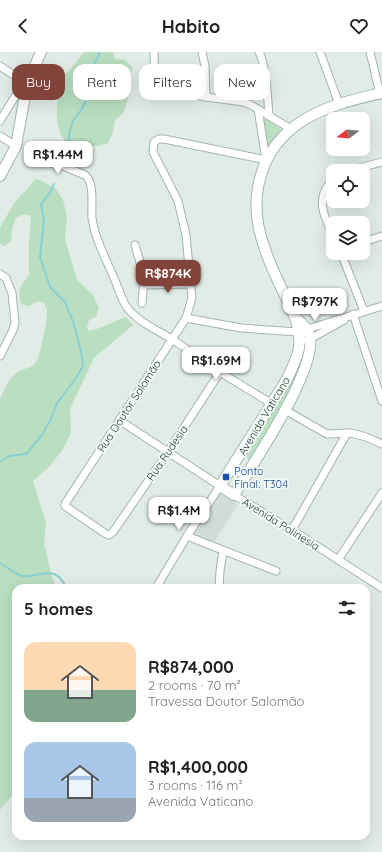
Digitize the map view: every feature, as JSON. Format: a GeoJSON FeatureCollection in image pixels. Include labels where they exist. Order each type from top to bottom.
{"type":"FeatureCollection","features":[{"type":"Feature","properties":{"kind":"street"},"geometry":{"type":"LineString","coordinates":[[36,64],[41,52]]}},
{"type":"Feature","properties":{"kind":"street"},"geometry":{"type":"LineString","coordinates":[[154,52],[154,64]]}},
{"type":"Feature","properties":{"kind":"street"},"geometry":{"type":"LineString","coordinates":[[202,52],[205,64]]}},
{"type":"Feature","properties":{"kind":"street"},"geometry":{"type":"LineString","coordinates":[[259,52],[264,69],[269,116]]}},
{"type":"Feature","properties":{"kind":"street"},"geometry":{"type":"LineString","coordinates":[[320,52],[339,104]]}},
{"type":"Feature","properties":{"kind":"street"},"geometry":{"type":"LineString","coordinates":[[370,52],[381,93]]}},
{"type":"Feature","properties":{"kind":"street"},"geometry":{"type":"LineString","coordinates":[[0,66],[12,74]]}},
{"type":"Feature","properties":{"kind":"street","name":"Avenida Vaticano"},"geometry":{"type":"LineString","coordinates":[[234,495],[294,394],[309,356],[303,335],[264,247],[259,230],[256,211],[256,198],[258,183],[266,160],[291,129],[308,118],[339,104],[381,93]]}},
{"type":"Feature","properties":{"kind":"street"},"geometry":{"type":"LineString","coordinates":[[206,97],[237,100],[248,104],[291,129]]}},
{"type":"Feature","properties":{"kind":"street"},"geometry":{"type":"LineString","coordinates":[[0,121],[13,100]]}},
{"type":"Feature","properties":{"kind":"street"},"geometry":{"type":"LineString","coordinates":[[0,176],[16,146],[24,100]]}},
{"type":"Feature","properties":{"kind":"street"},"geometry":{"type":"LineString","coordinates":[[258,109],[266,160]]}},
{"type":"Feature","properties":{"kind":"street"},"geometry":{"type":"LineString","coordinates":[[0,136],[16,146]]}},
{"type":"Feature","properties":{"kind":"street","name":"Rua Doutor Salomão"},"geometry":{"type":"LineString","coordinates":[[113,532],[106,534],[67,509],[65,504],[186,318],[192,298],[186,235],[182,216],[173,189],[153,152],[154,142],[159,139],[164,139],[266,160]]}},
{"type":"Feature","properties":{"kind":"street"},"geometry":{"type":"LineString","coordinates":[[41,157],[85,175],[88,178],[90,182],[92,218],[100,247],[126,306],[136,317],[272,404]]}},
{"type":"Feature","properties":{"kind":"street"},"geometry":{"type":"LineString","coordinates":[[370,165],[382,162]]}},
{"type":"Feature","properties":{"kind":"street"},"geometry":{"type":"LineString","coordinates":[[326,187],[322,195],[322,204],[326,219]]}},
{"type":"Feature","properties":{"kind":"street"},"geometry":{"type":"LineString","coordinates":[[370,240],[382,236]]}},
{"type":"Feature","properties":{"kind":"street"},"geometry":{"type":"LineString","coordinates":[[135,245],[142,269],[144,285],[142,303]]}},
{"type":"Feature","properties":{"kind":"street"},"geometry":{"type":"LineString","coordinates":[[344,260],[364,311]]}},
{"type":"Feature","properties":{"kind":"street"},"geometry":{"type":"LineString","coordinates":[[1,352],[13,330],[15,323],[12,293],[3,276]]}},
{"type":"Feature","properties":{"kind":"street"},"geometry":{"type":"LineString","coordinates":[[144,285],[191,284]]}},
{"type":"Feature","properties":{"kind":"street"},"geometry":{"type":"LineString","coordinates":[[186,318],[241,328],[303,335],[353,314],[382,306]]}},
{"type":"Feature","properties":{"kind":"street"},"geometry":{"type":"LineString","coordinates":[[353,314],[382,401]]}},
{"type":"Feature","properties":{"kind":"street","name":"Avenida Vaticano"},"geometry":{"type":"LineString","coordinates":[[158,584],[187,536],[232,468],[287,379],[303,335]]}},
{"type":"Feature","properties":{"kind":"street","name":"Rua Rudesia"},"geometry":{"type":"LineString","coordinates":[[113,532],[168,452],[220,372]]}},
{"type":"Feature","properties":{"kind":"street"},"geometry":{"type":"LineString","coordinates":[[285,410],[328,434],[346,433],[366,437],[382,444]]}},
{"type":"Feature","properties":{"kind":"street","name":"Avenida Polinesia"},"geometry":{"type":"LineString","coordinates":[[119,420],[234,495],[292,530],[382,588]]}},
{"type":"Feature","properties":{"kind":"street"},"geometry":{"type":"LineString","coordinates":[[292,530],[346,433]]}},
{"type":"Feature","properties":{"kind":"street"},"geometry":{"type":"LineString","coordinates":[[232,468],[245,476]]}},
{"type":"Feature","properties":{"kind":"street"},"geometry":{"type":"LineString","coordinates":[[338,560],[382,493]]}},
{"type":"Feature","properties":{"kind":"street"},"geometry":{"type":"LineString","coordinates":[[187,536],[276,571]]}},
{"type":"Feature","properties":{"kind":"street"},"geometry":{"type":"LineString","coordinates":[[219,584],[223,551]]}},
{"type":"Feature","properties":{"kind":"shaded area"},"geometry":{"type":"Polygon","coordinates":[[[220,492],[238,504],[213,544],[193,533],[220,492]]]}},
{"type":"Feature","properties":{"kind":"green space"},"geometry":{"type":"Polygon","coordinates":[[[84,52],[113,52],[115,59],[125,60],[129,64],[75,64],[84,52]]]}},
{"type":"Feature","properties":{"kind":"green space"},"geometry":{"type":"Polygon","coordinates":[[[73,66],[73,100],[128,100],[124,112],[115,120],[113,132],[108,143],[98,146],[80,146],[76,163],[59,157],[64,140],[58,124],[58,100],[65,100],[65,74],[73,66]]]}},
{"type":"Feature","properties":{"kind":"green space"},"geometry":{"type":"Polygon","coordinates":[[[262,117],[283,130],[267,150],[262,117]]]}},
{"type":"Feature","properties":{"kind":"green space"},"geometry":{"type":"Polygon","coordinates":[[[36,179],[56,189],[63,200],[67,216],[65,239],[74,270],[78,281],[93,295],[99,308],[96,317],[89,320],[87,327],[89,331],[98,329],[126,317],[133,325],[94,358],[70,409],[71,433],[63,449],[50,466],[33,481],[46,523],[44,543],[52,577],[55,584],[12,584],[12,796],[0,810],[0,399],[13,376],[19,371],[31,366],[37,360],[44,335],[47,313],[47,308],[44,303],[38,301],[28,306],[21,304],[19,295],[23,282],[29,275],[30,215],[22,215],[16,218],[12,229],[11,241],[5,246],[0,244],[0,228],[14,203],[36,179]]]}},
{"type":"Feature","properties":{"kind":"green space"},"geometry":{"type":"Polygon","coordinates":[[[304,344],[307,347],[297,379],[251,461],[244,456],[304,344]]]}},
{"type":"Feature","properties":{"kind":"waterway"},"geometry":{"type":"LineString","coordinates":[[68,147],[69,134],[73,121],[89,95],[92,69],[100,52]]}},
{"type":"Feature","properties":{"kind":"waterway"},"geometry":{"type":"LineString","coordinates":[[0,462],[9,456],[26,454],[42,435],[51,419],[57,403],[83,366],[81,351],[73,322],[65,302],[50,287],[40,257],[44,221],[41,204],[50,193],[54,184]]}},
{"type":"Feature","properties":{"kind":"waterway"},"geometry":{"type":"LineString","coordinates":[[0,563],[22,576],[46,573],[55,574],[64,584]]}},
{"type":"Feature","properties":{"kind":"place","name":"Ponto Final: T304"},"geometry":{"type":"Point","coordinates":[226,477]}}]}
